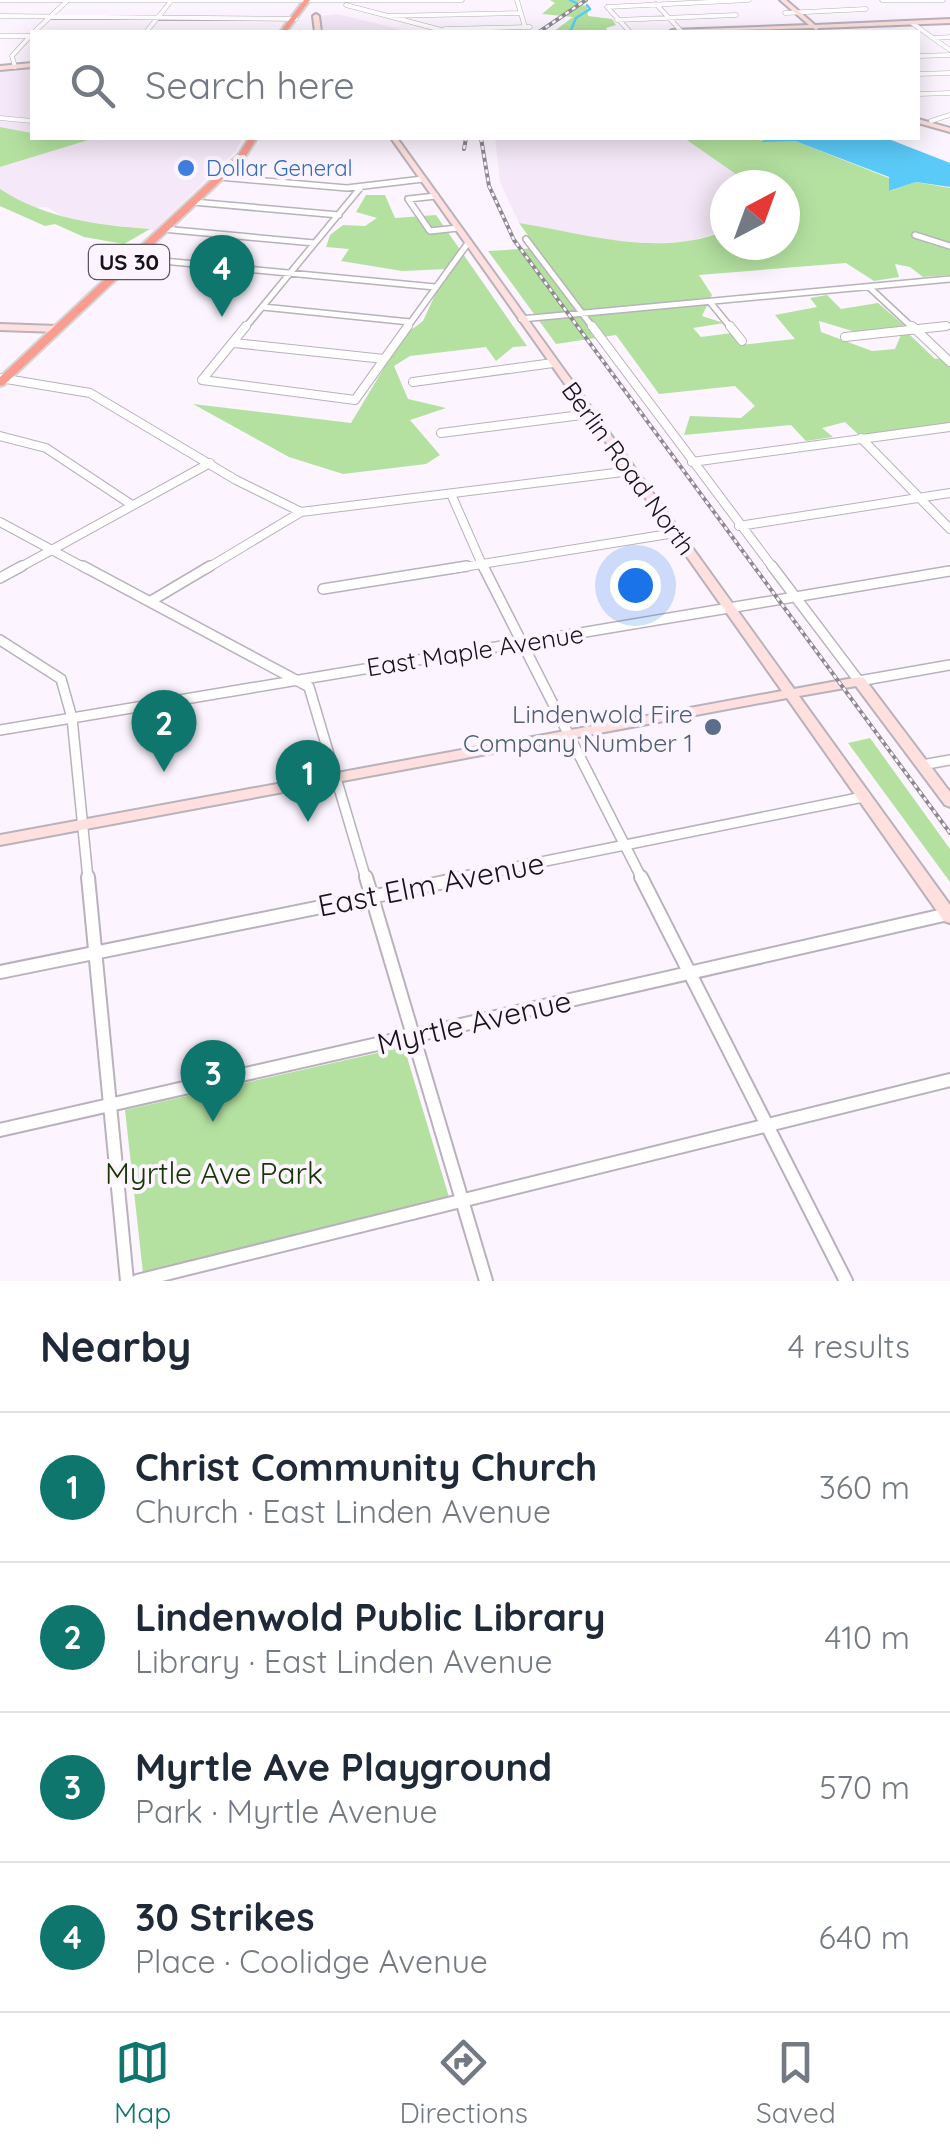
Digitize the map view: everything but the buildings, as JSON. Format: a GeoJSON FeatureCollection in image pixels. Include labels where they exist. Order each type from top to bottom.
{"type":"FeatureCollection","features":[{"type":"Feature","properties":{"kind":"highway"},"geometry":{"type":"LineString","coordinates":[[285,30],[302,10],[316,16]]}},
{"type":"Feature","properties":{"kind":"highway","name":"US 30"},"geometry":{"type":"LineString","coordinates":[[1,380],[241,158],[252,140]]}},
{"type":"Feature","properties":{"kind":"street"},"geometry":{"type":"LineString","coordinates":[[0,0],[171,1],[302,10]]}},
{"type":"Feature","properties":{"kind":"street"},"geometry":{"type":"LineString","coordinates":[[37,30],[68,0]]}},
{"type":"Feature","properties":{"kind":"street"},"geometry":{"type":"LineString","coordinates":[[412,0],[415,15]]}},
{"type":"Feature","properties":{"kind":"street"},"geometry":{"type":"LineString","coordinates":[[0,16],[158,18],[302,10],[336,2],[462,0]]}},
{"type":"Feature","properties":{"kind":"street"},"geometry":{"type":"LineString","coordinates":[[467,30],[528,27],[517,0]]}},
{"type":"Feature","properties":{"kind":"street"},"geometry":{"type":"LineString","coordinates":[[628,30],[607,7],[749,0]]}},
{"type":"Feature","properties":{"kind":"street"},"geometry":{"type":"LineString","coordinates":[[783,0],[819,30]]}},
{"type":"Feature","properties":{"kind":"street"},"geometry":{"type":"LineString","coordinates":[[882,0],[943,0]]}},
{"type":"Feature","properties":{"kind":"street"},"geometry":{"type":"LineString","coordinates":[[148,30],[171,1]]}},
{"type":"Feature","properties":{"kind":"street"},"geometry":{"type":"LineString","coordinates":[[336,2],[443,30]]}},
{"type":"Feature","properties":{"kind":"street"},"geometry":{"type":"LineString","coordinates":[[656,4],[680,30]]}},
{"type":"Feature","properties":{"kind":"street"},"geometry":{"type":"LineString","coordinates":[[785,13],[866,9]]}},
{"type":"Feature","properties":{"kind":"street"},"geometry":{"type":"LineString","coordinates":[[388,16],[521,13]]}},
{"type":"Feature","properties":{"kind":"street"},"geometry":{"type":"LineString","coordinates":[[618,20],[736,14]]}},
{"type":"Feature","properties":{"kind":"street"},"geometry":{"type":"LineString","coordinates":[[316,16],[318,30]]}},
{"type":"Feature","properties":{"kind":"street"},"geometry":{"type":"LineString","coordinates":[[757,30],[950,21]]}},
{"type":"Feature","properties":{"kind":"street"},"geometry":{"type":"LineString","coordinates":[[912,22],[950,52]]}},
{"type":"Feature","properties":{"kind":"street"},"geometry":{"type":"LineString","coordinates":[[0,36],[30,35]]}},
{"type":"Feature","properties":{"kind":"street"},"geometry":{"type":"LineString","coordinates":[[12,56],[30,37]]}},
{"type":"Feature","properties":{"kind":"street"},"geometry":{"type":"LineString","coordinates":[[934,38],[950,37]]}},
{"type":"Feature","properties":{"kind":"street"},"geometry":{"type":"LineString","coordinates":[[920,56],[950,52]]}},
{"type":"Feature","properties":{"kind":"street"},"geometry":{"type":"LineString","coordinates":[[0,55],[12,56]]}},
{"type":"Feature","properties":{"kind":"street"},"geometry":{"type":"LineString","coordinates":[[12,56],[15,67]]}},
{"type":"Feature","properties":{"kind":"street"},"geometry":{"type":"LineString","coordinates":[[0,68],[30,65]]}},
{"type":"Feature","properties":{"kind":"street"},"geometry":{"type":"LineString","coordinates":[[920,74],[950,73]]}},
{"type":"Feature","properties":{"kind":"street"},"geometry":{"type":"LineString","coordinates":[[920,94],[950,93]]}},
{"type":"Feature","properties":{"kind":"street"},"geometry":{"type":"LineString","coordinates":[[920,112],[939,127]]}},
{"type":"Feature","properties":{"kind":"street"},"geometry":{"type":"LineString","coordinates":[[931,121],[950,114]]}},
{"type":"Feature","properties":{"kind":"street"},"geometry":{"type":"LineString","coordinates":[[0,118],[30,121]]}},
{"type":"Feature","properties":{"kind":"street"},"geometry":{"type":"LineString","coordinates":[[920,122],[950,130]]}},
{"type":"Feature","properties":{"kind":"street","name":"Berlin Road North"},"geometry":{"type":"LineString","coordinates":[[395,140],[949,916]]}},
{"type":"Feature","properties":{"kind":"street"},"geometry":{"type":"LineString","coordinates":[[220,177],[361,187],[423,179]]}},
{"type":"Feature","properties":{"kind":"street"},"geometry":{"type":"LineString","coordinates":[[361,187],[202,380],[355,400],[468,243]]}},
{"type":"Feature","properties":{"kind":"street"},"geometry":{"type":"LineString","coordinates":[[435,240],[406,196],[436,196]]}},
{"type":"Feature","properties":{"kind":"street"},"geometry":{"type":"LineString","coordinates":[[193,202],[339,215]]}},
{"type":"Feature","properties":{"kind":"street"},"geometry":{"type":"LineString","coordinates":[[430,231],[458,228]]}},
{"type":"Feature","properties":{"kind":"street"},"geometry":{"type":"LineString","coordinates":[[163,229],[314,243]]}},
{"type":"Feature","properties":{"kind":"street"},"geometry":{"type":"LineString","coordinates":[[914,234],[950,246]]}},
{"type":"Feature","properties":{"kind":"street"},"geometry":{"type":"LineString","coordinates":[[526,239],[950,802]]}},
{"type":"Feature","properties":{"kind":"street"},"geometry":{"type":"LineString","coordinates":[[132,258],[435,288]]}},
{"type":"Feature","properties":{"kind":"street"},"geometry":{"type":"LineString","coordinates":[[521,319],[950,279]]}},
{"type":"Feature","properties":{"kind":"street"},"geometry":{"type":"LineString","coordinates":[[869,287],[911,330],[950,362]]}},
{"type":"Feature","properties":{"kind":"street"},"geometry":{"type":"LineString","coordinates":[[710,302],[742,341]]}},
{"type":"Feature","properties":{"kind":"street"},"geometry":{"type":"LineString","coordinates":[[263,307],[410,322]]}},
{"type":"Feature","properties":{"kind":"street"},"geometry":{"type":"LineString","coordinates":[[845,337],[950,326]]}},
{"type":"Feature","properties":{"kind":"street"},"geometry":{"type":"LineString","coordinates":[[0,327],[57,329]]}},
{"type":"Feature","properties":{"kind":"street"},"geometry":{"type":"LineString","coordinates":[[234,343],[384,360]]}},
{"type":"Feature","properties":{"kind":"street"},"geometry":{"type":"LineString","coordinates":[[414,382],[553,363]]}},
{"type":"Feature","properties":{"kind":"street"},"geometry":{"type":"LineString","coordinates":[[1,380],[90,393],[301,512]]}},
{"type":"Feature","properties":{"kind":"street"},"geometry":{"type":"LineString","coordinates":[[441,433],[589,414]]}},
{"type":"Feature","properties":{"kind":"street"},"geometry":{"type":"LineString","coordinates":[[692,462],[950,427]]}},
{"type":"Feature","properties":{"kind":"street"},"geometry":{"type":"LineString","coordinates":[[0,436],[46,448],[132,505]]}},
{"type":"Feature","properties":{"kind":"street"},"geometry":{"type":"LineString","coordinates":[[860,438],[950,529]]}},
{"type":"Feature","properties":{"kind":"street"},"geometry":{"type":"LineString","coordinates":[[0,578],[210,464]]}},
{"type":"Feature","properties":{"kind":"street"},"geometry":{"type":"LineString","coordinates":[[150,601],[301,512],[630,471]]}},
{"type":"Feature","properties":{"kind":"street"},"geometry":{"type":"LineString","coordinates":[[739,526],[950,492]]}},
{"type":"Feature","properties":{"kind":"street"},"geometry":{"type":"LineString","coordinates":[[450,494],[846,1281]]}},
{"type":"Feature","properties":{"kind":"street"},"geometry":{"type":"LineString","coordinates":[[0,522],[301,679],[309,687],[486,1281]]}},
{"type":"Feature","properties":{"kind":"street"},"geometry":{"type":"LineString","coordinates":[[323,589],[676,533]]}},
{"type":"Feature","properties":{"kind":"street","name":"East Maple Avenue"},"geometry":{"type":"LineString","coordinates":[[0,730],[950,571]]}},
{"type":"Feature","properties":{"kind":"street"},"geometry":{"type":"LineString","coordinates":[[0,640],[63,683],[72,718],[127,1281]]}},
{"type":"Feature","properties":{"kind":"street"},"geometry":{"type":"LineString","coordinates":[[0,840],[950,665]]}},
{"type":"Feature","properties":{"kind":"street"},"geometry":{"type":"LineString","coordinates":[[922,764],[950,760]]}},
{"type":"Feature","properties":{"kind":"street","name":"East Elm Avenue"},"geometry":{"type":"LineString","coordinates":[[0,972],[863,797]]}},
{"type":"Feature","properties":{"kind":"street","name":"Myrtle Avenue"},"geometry":{"type":"LineString","coordinates":[[0,1130],[949,916]]}},
{"type":"Feature","properties":{"kind":"street"},"geometry":{"type":"LineString","coordinates":[[137,1281],[950,1080]]}},
{"type":"Feature","properties":{"kind":"shaded area"},"geometry":{"type":"Polygon","coordinates":[[[337,14],[399,30],[318,30],[317,17],[337,14]]]}},
{"type":"Feature","properties":{"kind":"shaded area"},"geometry":{"type":"Polygon","coordinates":[[[30,65],[30,133],[0,127],[0,68],[30,65]]]}},
{"type":"Feature","properties":{"kind":"shaded area"},"geometry":{"type":"Polygon","coordinates":[[[88,140],[242,140],[236,151],[154,230],[69,220],[47,207],[30,208],[0,189],[0,167],[88,140]]]}},
{"type":"Feature","properties":{"kind":"shaded area"},"geometry":{"type":"Polygon","coordinates":[[[495,140],[687,140],[732,170],[710,170],[710,235],[686,242],[630,245],[519,223],[500,182],[495,140]]]}},
{"type":"Feature","properties":{"kind":"green space"},"geometry":{"type":"Polygon","coordinates":[[[550,0],[581,0],[576,4],[587,6],[588,16],[612,19],[616,25],[607,30],[556,30],[573,17],[542,14],[555,3],[550,0]]]}},
{"type":"Feature","properties":{"kind":"green space"},"geometry":{"type":"Polygon","coordinates":[[[0,127],[30,133],[30,140],[88,140],[0,167],[0,127]]]}},
{"type":"Feature","properties":{"kind":"green space"},"geometry":{"type":"Polygon","coordinates":[[[687,140],[795,141],[889,178],[890,191],[916,182],[950,188],[950,275],[923,277],[910,267],[895,264],[899,277],[874,281],[846,263],[699,275],[712,295],[702,316],[724,323],[693,328],[701,337],[732,333],[740,345],[795,339],[775,315],[817,307],[810,298],[827,295],[841,309],[878,303],[906,327],[859,333],[819,321],[821,332],[872,351],[895,349],[901,335],[910,335],[935,359],[950,357],[950,426],[862,438],[845,422],[822,428],[833,437],[806,441],[791,425],[684,435],[690,416],[741,418],[755,406],[735,386],[659,394],[616,335],[556,344],[488,251],[537,248],[519,223],[622,241],[674,243],[710,236],[710,260],[800,260],[800,170],[730,170],[687,140]]]}},
{"type":"Feature","properties":{"kind":"green space"},"geometry":{"type":"Polygon","coordinates":[[[0,189],[54,214],[150,229],[124,244],[84,237],[55,224],[45,226],[0,206],[0,189]]]}},
{"type":"Feature","properties":{"kind":"green space"},"geometry":{"type":"Polygon","coordinates":[[[366,195],[385,195],[395,218],[436,215],[527,346],[513,347],[496,361],[486,347],[410,356],[394,366],[408,399],[446,408],[410,420],[440,455],[426,464],[343,474],[289,457],[193,404],[351,423],[403,336],[423,321],[447,269],[402,271],[341,261],[349,249],[326,247],[330,235],[343,225],[365,226],[377,218],[356,212],[366,195]]]}},
{"type":"Feature","properties":{"kind":"green space"},"geometry":{"type":"Polygon","coordinates":[[[870,738],[950,849],[950,882],[848,743],[870,738]]]}},
{"type":"Feature","properties":{"kind":"green space","name":"Myrtle Ave Park"},"geometry":{"type":"Polygon","coordinates":[[[404,1047],[449,1197],[143,1273],[125,1110],[404,1047]]]}},
{"type":"Feature","properties":{"kind":"water"},"geometry":{"type":"Polygon","coordinates":[[[764,140],[891,140],[950,163],[950,187],[916,182],[889,191],[889,177],[795,141],[764,140]]]}},
{"type":"Feature","properties":{"kind":"waterway"},"geometry":{"type":"LineString","coordinates":[[570,0],[578,4]]}},
{"type":"Feature","properties":{"kind":"waterway"},"geometry":{"type":"LineString","coordinates":[[571,30],[576,18],[590,9],[587,5]]}},
{"type":"Feature","properties":{"kind":"railway"},"geometry":{"type":"LineString","coordinates":[[542,30],[586,0]]}},
{"type":"Feature","properties":{"kind":"railway"},"geometry":{"type":"LineString","coordinates":[[464,149],[466,140]]}},
{"type":"Feature","properties":{"kind":"railway"},"geometry":{"type":"LineString","coordinates":[[481,140],[489,186],[514,240],[950,833]]}},
{"type":"Feature","properties":{"kind":"place","name":"Dollar General"},"geometry":{"type":"Point","coordinates":[186,168]}},
{"type":"Feature","properties":{"kind":"place","name":"30 Strikes"},"geometry":{"type":"Point","coordinates":[222,317]}},
{"type":"Feature","properties":{"kind":"place","name":"Lindenwold Fire Company Number 1"},"geometry":{"type":"Point","coordinates":[713,727]}},
{"type":"Feature","properties":{"kind":"place","name":"Lindenwold Public Library"},"geometry":{"type":"Point","coordinates":[164,772]}},
{"type":"Feature","properties":{"kind":"place","name":"Christ Community Church"},"geometry":{"type":"Point","coordinates":[308,822]}},
{"type":"Feature","properties":{"kind":"place","name":"Myrtle Ave Playground"},"geometry":{"type":"Point","coordinates":[213,1122]}}]}
